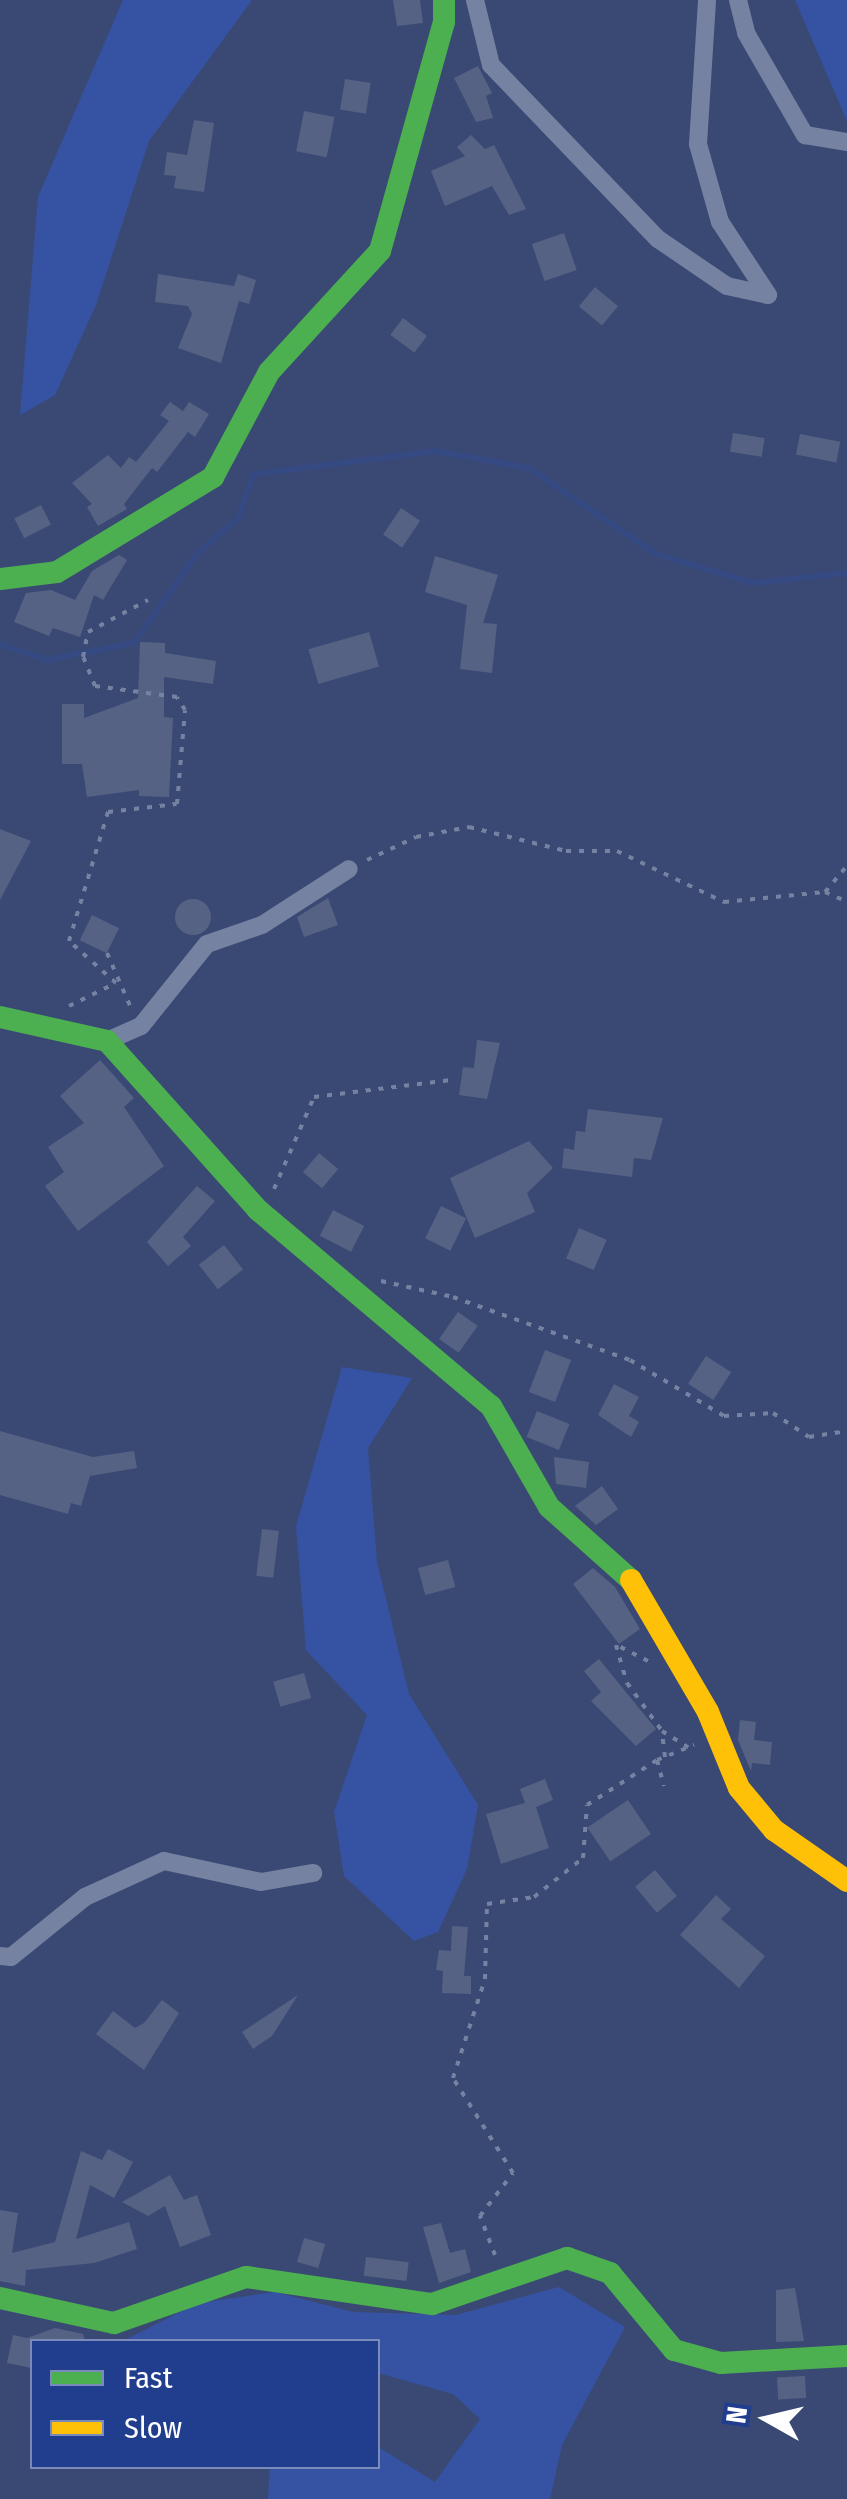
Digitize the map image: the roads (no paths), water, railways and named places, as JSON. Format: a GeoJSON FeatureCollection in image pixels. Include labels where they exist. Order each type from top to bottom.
{"type":"FeatureCollection","features":[{"type":"Feature","properties":{"kind":"street"},"geometry":{"type":"LineString","coordinates":[[0,578],[57,572],[213,477],[268,372],[380,251],[444,22],[444,0]]}},
{"type":"Feature","properties":{"kind":"street"},"geometry":{"type":"LineString","coordinates":[[475,0],[492,65],[658,239],[728,286],[768,295],[720,222],[698,144],[707,0]]}},
{"type":"Feature","properties":{"kind":"street"},"geometry":{"type":"LineString","coordinates":[[738,0],[746,33],[806,135],[847,142]]}},
{"type":"Feature","properties":{"kind":"street"},"geometry":{"type":"LineString","coordinates":[[0,1017],[107,1041],[132,1032],[207,944],[262,925],[349,868]]}},
{"type":"Feature","properties":{"kind":"street"},"geometry":{"type":"LineString","coordinates":[[107,1041],[249,1201],[491,1406],[549,1507],[629,1576],[717,1735],[739,1788],[774,1830],[847,1881]]}},
{"type":"Feature","properties":{"kind":"street"},"geometry":{"type":"LineString","coordinates":[[0,1956],[11,1957],[85,1898],[164,1861],[261,1882],[313,1873]]}},
{"type":"Feature","properties":{"kind":"street"},"geometry":{"type":"LineString","coordinates":[[0,2298],[114,2323],[246,2278],[432,2304],[567,2258],[610,2272],[674,2350],[721,2363],[847,2356]]}},
{"type":"Feature","properties":{"kind":"waterway"},"geometry":{"type":"LineString","coordinates":[[0,644],[47,660],[134,643],[198,553],[238,518],[254,474],[436,451],[529,468],[656,554],[752,583],[847,573]]}}]}
